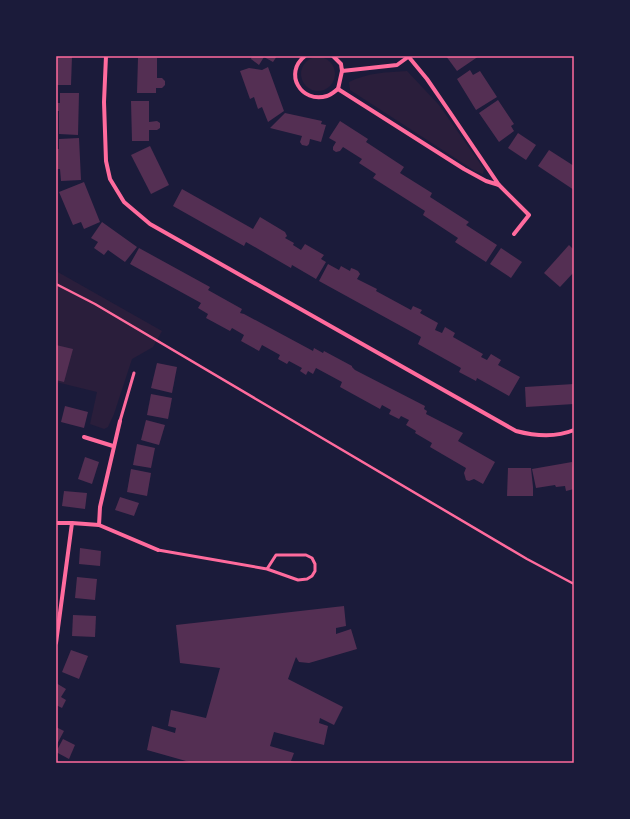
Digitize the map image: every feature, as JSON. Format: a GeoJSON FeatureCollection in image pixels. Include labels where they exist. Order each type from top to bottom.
{"type":"FeatureCollection","features":[{"type":"Feature","properties":{"kind":"street"},"geometry":{"type":"LineString","coordinates":[[106,56],[104,102],[106,161],[110,179],[124,202],[150,224],[516,431],[534,436],[552,436],[574,430]]}},
{"type":"Feature","properties":{"kind":"street"},"geometry":{"type":"LineString","coordinates":[[305,56],[300,60],[296,67],[295,77],[298,86],[304,94],[316,98],[328,96],[338,89],[342,71],[341,64],[334,56]]}},
{"type":"Feature","properties":{"kind":"street"},"geometry":{"type":"LineString","coordinates":[[342,71],[397,65],[408,56],[431,86],[499,185],[529,215],[514,234]]}},
{"type":"Feature","properties":{"kind":"street"},"geometry":{"type":"LineString","coordinates":[[338,89],[464,169],[486,181],[499,185]]}},
{"type":"Feature","properties":{"kind":"street"},"geometry":{"type":"LineString","coordinates":[[99,525],[100,507],[120,421]]}},
{"type":"Feature","properties":{"kind":"street"},"geometry":{"type":"LineString","coordinates":[[84,437],[113,446]]}},
{"type":"Feature","properties":{"kind":"street"},"geometry":{"type":"LineString","coordinates":[[56,523],[99,525],[158,550]]}},
{"type":"Feature","properties":{"kind":"street"},"geometry":{"type":"LineString","coordinates":[[56,643],[72,523]]}},
{"type":"Feature","properties":{"kind":"lane"},"geometry":{"type":"LineString","coordinates":[[120,421],[134,373]]}},
{"type":"Feature","properties":{"kind":"lane"},"geometry":{"type":"LineString","coordinates":[[158,550],[267,569],[298,580],[307,579],[312,576],[315,571],[315,564],[312,558],[306,555],[276,555],[267,569]]}},
{"type":"Feature","properties":{"kind":"path"},"geometry":{"type":"LineString","coordinates":[[56,284],[95,304],[527,559],[574,584]]}},
{"type":"Feature","properties":{"kind":"shaded area"},"geometry":{"type":"Polygon","coordinates":[[[315,57],[321,57],[330,62],[334,68],[334,80],[330,86],[321,91],[315,91],[306,86],[301,77],[301,71],[306,62],[315,57]]]}},
{"type":"Feature","properties":{"kind":"shaded area"},"geometry":{"type":"Polygon","coordinates":[[[407,71],[439,105],[484,169],[483,174],[475,171],[350,90],[349,82],[356,79],[377,74],[407,71]]]}},
{"type":"Feature","properties":{"kind":"shaded area"},"geometry":{"type":"Polygon","coordinates":[[[56,271],[162,331],[153,347],[132,359],[114,414],[108,427],[104,429],[90,424],[97,392],[56,382],[56,271]]]}},
{"type":"Feature","properties":{"kind":"building"},"geometry":{"type":"Polygon","coordinates":[[[56,56],[72,56],[71,85],[56,85],[56,56]]]}},
{"type":"Feature","properties":{"kind":"building"},"geometry":{"type":"Polygon","coordinates":[[[252,56],[277,56],[273,62],[264,57],[259,65],[251,59],[252,56]]]}},
{"type":"Feature","properties":{"kind":"building"},"geometry":{"type":"Polygon","coordinates":[[[446,56],[479,56],[457,71],[446,56]]]}},
{"type":"Feature","properties":{"kind":"building"},"geometry":{"type":"Polygon","coordinates":[[[138,58],[157,58],[157,78],[162,78],[165,81],[165,85],[162,88],[156,88],[156,93],[137,93],[138,58]]]}},
{"type":"Feature","properties":{"kind":"building"},"geometry":{"type":"Polygon","coordinates":[[[268,67],[284,111],[268,122],[262,107],[258,109],[254,97],[250,99],[240,71],[249,68],[262,70],[268,67]]]}},
{"type":"Feature","properties":{"kind":"building"},"geometry":{"type":"Polygon","coordinates":[[[470,70],[473,75],[480,71],[497,97],[476,110],[457,79],[470,70]]]}},
{"type":"Feature","properties":{"kind":"building"},"geometry":{"type":"Polygon","coordinates":[[[60,93],[79,93],[78,135],[59,134],[59,111],[56,111],[56,103],[60,103],[60,93]]]}},
{"type":"Feature","properties":{"kind":"building"},"geometry":{"type":"Polygon","coordinates":[[[498,100],[514,124],[511,126],[514,131],[499,142],[479,113],[498,100]]]}},
{"type":"Feature","properties":{"kind":"building"},"geometry":{"type":"Polygon","coordinates":[[[131,101],[149,101],[149,122],[157,121],[160,123],[160,128],[157,130],[149,130],[149,141],[132,141],[131,101]]]}},
{"type":"Feature","properties":{"kind":"building"},"geometry":{"type":"Polygon","coordinates":[[[285,113],[322,121],[321,124],[326,125],[321,142],[310,139],[307,146],[302,145],[300,142],[302,136],[270,128],[285,113]]]}},
{"type":"Feature","properties":{"kind":"building"},"geometry":{"type":"Polygon","coordinates":[[[340,121],[368,139],[366,142],[404,167],[400,173],[432,193],[430,197],[469,222],[466,225],[497,245],[486,262],[455,242],[458,238],[423,215],[425,211],[373,178],[376,174],[359,163],[362,159],[343,147],[340,151],[336,152],[333,150],[336,142],[329,138],[340,121]]]}},
{"type":"Feature","properties":{"kind":"building"},"geometry":{"type":"Polygon","coordinates":[[[518,133],[536,145],[526,160],[508,148],[518,133]]]}},
{"type":"Feature","properties":{"kind":"building"},"geometry":{"type":"Polygon","coordinates":[[[79,138],[81,180],[61,181],[60,169],[56,169],[56,149],[59,149],[59,139],[79,138]]]}},
{"type":"Feature","properties":{"kind":"building"},"geometry":{"type":"Polygon","coordinates":[[[150,146],[169,185],[151,194],[131,155],[150,146]]]}},
{"type":"Feature","properties":{"kind":"building"},"geometry":{"type":"Polygon","coordinates":[[[549,150],[574,166],[574,190],[538,166],[549,150]]]}},
{"type":"Feature","properties":{"kind":"building"},"geometry":{"type":"Polygon","coordinates":[[[84,182],[100,222],[84,229],[81,222],[73,225],[59,192],[84,182]]]}},
{"type":"Feature","properties":{"kind":"building"},"geometry":{"type":"Polygon","coordinates":[[[182,189],[253,229],[260,217],[285,232],[287,236],[285,238],[294,243],[293,245],[301,250],[305,244],[324,255],[321,259],[326,262],[316,279],[292,265],[291,268],[246,242],[244,246],[173,206],[182,189]]]}},
{"type":"Feature","properties":{"kind":"building"},"geometry":{"type":"Polygon","coordinates":[[[102,222],[137,247],[125,262],[108,250],[104,255],[94,248],[98,242],[91,238],[102,222]]]}},
{"type":"Feature","properties":{"kind":"building"},"geometry":{"type":"Polygon","coordinates":[[[569,245],[574,250],[574,272],[560,287],[544,273],[569,245]]]}},
{"type":"Feature","properties":{"kind":"building"},"geometry":{"type":"Polygon","coordinates":[[[139,248],[210,287],[208,290],[242,309],[240,313],[313,351],[314,348],[323,353],[324,351],[352,366],[355,370],[425,406],[424,409],[427,411],[426,414],[463,433],[458,441],[495,462],[483,484],[474,479],[469,481],[466,480],[464,473],[466,468],[430,447],[432,443],[415,433],[416,431],[406,425],[409,420],[401,416],[399,419],[389,414],[391,410],[382,405],[380,409],[340,387],[342,382],[316,368],[313,374],[308,371],[306,375],[300,371],[302,368],[289,361],[287,364],[278,359],[280,355],[262,345],[259,351],[241,341],[244,335],[232,328],[230,331],[206,318],[208,314],[198,308],[201,303],[130,264],[139,248]]]}},
{"type":"Feature","properties":{"kind":"building"},"geometry":{"type":"Polygon","coordinates":[[[501,248],[522,262],[511,278],[490,264],[501,248]]]}},
{"type":"Feature","properties":{"kind":"building"},"geometry":{"type":"Polygon","coordinates":[[[328,264],[339,270],[341,266],[350,271],[351,268],[358,271],[360,274],[357,279],[377,289],[376,291],[411,310],[413,306],[422,310],[420,313],[438,323],[435,330],[442,333],[445,327],[455,333],[453,337],[483,354],[481,357],[487,360],[491,354],[501,360],[498,365],[520,377],[509,396],[477,378],[476,381],[459,372],[461,368],[418,344],[421,337],[319,281],[328,264]]]}},
{"type":"Feature","properties":{"kind":"building"},"geometry":{"type":"Polygon","coordinates":[[[56,345],[73,349],[64,382],[56,380],[56,345]]]}},
{"type":"Feature","properties":{"kind":"building"},"geometry":{"type":"Polygon","coordinates":[[[157,363],[177,367],[172,393],[151,388],[157,363]]]}},
{"type":"Feature","properties":{"kind":"building"},"geometry":{"type":"Polygon","coordinates":[[[574,384],[574,404],[526,407],[525,387],[574,384]]]}},
{"type":"Feature","properties":{"kind":"building"},"geometry":{"type":"Polygon","coordinates":[[[151,394],[172,398],[168,419],[147,415],[151,394]]]}},
{"type":"Feature","properties":{"kind":"building"},"geometry":{"type":"Polygon","coordinates":[[[65,406],[88,412],[84,428],[61,422],[65,406]]]}},
{"type":"Feature","properties":{"kind":"building"},"geometry":{"type":"Polygon","coordinates":[[[146,420],[165,425],[159,445],[141,440],[146,420]]]}},
{"type":"Feature","properties":{"kind":"building"},"geometry":{"type":"Polygon","coordinates":[[[137,444],[155,448],[151,468],[133,465],[137,444]]]}},
{"type":"Feature","properties":{"kind":"building"},"geometry":{"type":"Polygon","coordinates":[[[85,457],[99,462],[92,484],[78,479],[85,457]]]}},
{"type":"Feature","properties":{"kind":"building"},"geometry":{"type":"Polygon","coordinates":[[[572,462],[574,489],[566,491],[565,486],[556,487],[555,485],[536,488],[532,469],[572,462]]]}},
{"type":"Feature","properties":{"kind":"building"},"geometry":{"type":"Polygon","coordinates":[[[508,468],[531,468],[533,496],[507,496],[508,468]]]}},
{"type":"Feature","properties":{"kind":"building"},"geometry":{"type":"Polygon","coordinates":[[[131,469],[151,473],[147,496],[127,492],[131,469]]]}},
{"type":"Feature","properties":{"kind":"building"},"geometry":{"type":"Polygon","coordinates":[[[64,491],[87,493],[85,509],[62,506],[64,491]]]}},
{"type":"Feature","properties":{"kind":"building"},"geometry":{"type":"Polygon","coordinates":[[[120,497],[139,503],[134,516],[115,510],[120,497]]]}},
{"type":"Feature","properties":{"kind":"building"},"geometry":{"type":"Polygon","coordinates":[[[80,548],[101,551],[100,566],[79,564],[80,548]]]}},
{"type":"Feature","properties":{"kind":"building"},"geometry":{"type":"Polygon","coordinates":[[[77,577],[97,579],[95,600],[75,598],[77,577]]]}},
{"type":"Feature","properties":{"kind":"building"},"geometry":{"type":"Polygon","coordinates":[[[344,606],[346,626],[336,628],[336,634],[351,629],[357,649],[309,663],[299,662],[296,657],[288,679],[343,707],[334,725],[320,718],[319,723],[328,726],[324,745],[274,732],[270,746],[294,753],[291,761],[297,763],[193,763],[147,750],[152,726],[175,733],[176,728],[168,726],[171,710],[206,718],[220,668],[180,663],[176,625],[344,606]]]}},
{"type":"Feature","properties":{"kind":"building"},"geometry":{"type":"Polygon","coordinates":[[[73,615],[96,616],[95,637],[72,636],[73,615]]]}},
{"type":"Feature","properties":{"kind":"building"},"geometry":{"type":"Polygon","coordinates":[[[71,650],[88,656],[79,679],[62,672],[71,650]]]}},
{"type":"Feature","properties":{"kind":"building"},"geometry":{"type":"Polygon","coordinates":[[[56,683],[66,689],[61,697],[66,700],[62,708],[56,705],[56,683]]]}},
{"type":"Feature","properties":{"kind":"building"},"geometry":{"type":"Polygon","coordinates":[[[56,727],[64,731],[56,746],[56,727]]]}},
{"type":"Feature","properties":{"kind":"building"},"geometry":{"type":"Polygon","coordinates":[[[63,739],[75,745],[69,759],[56,752],[63,739]]]}}]}
